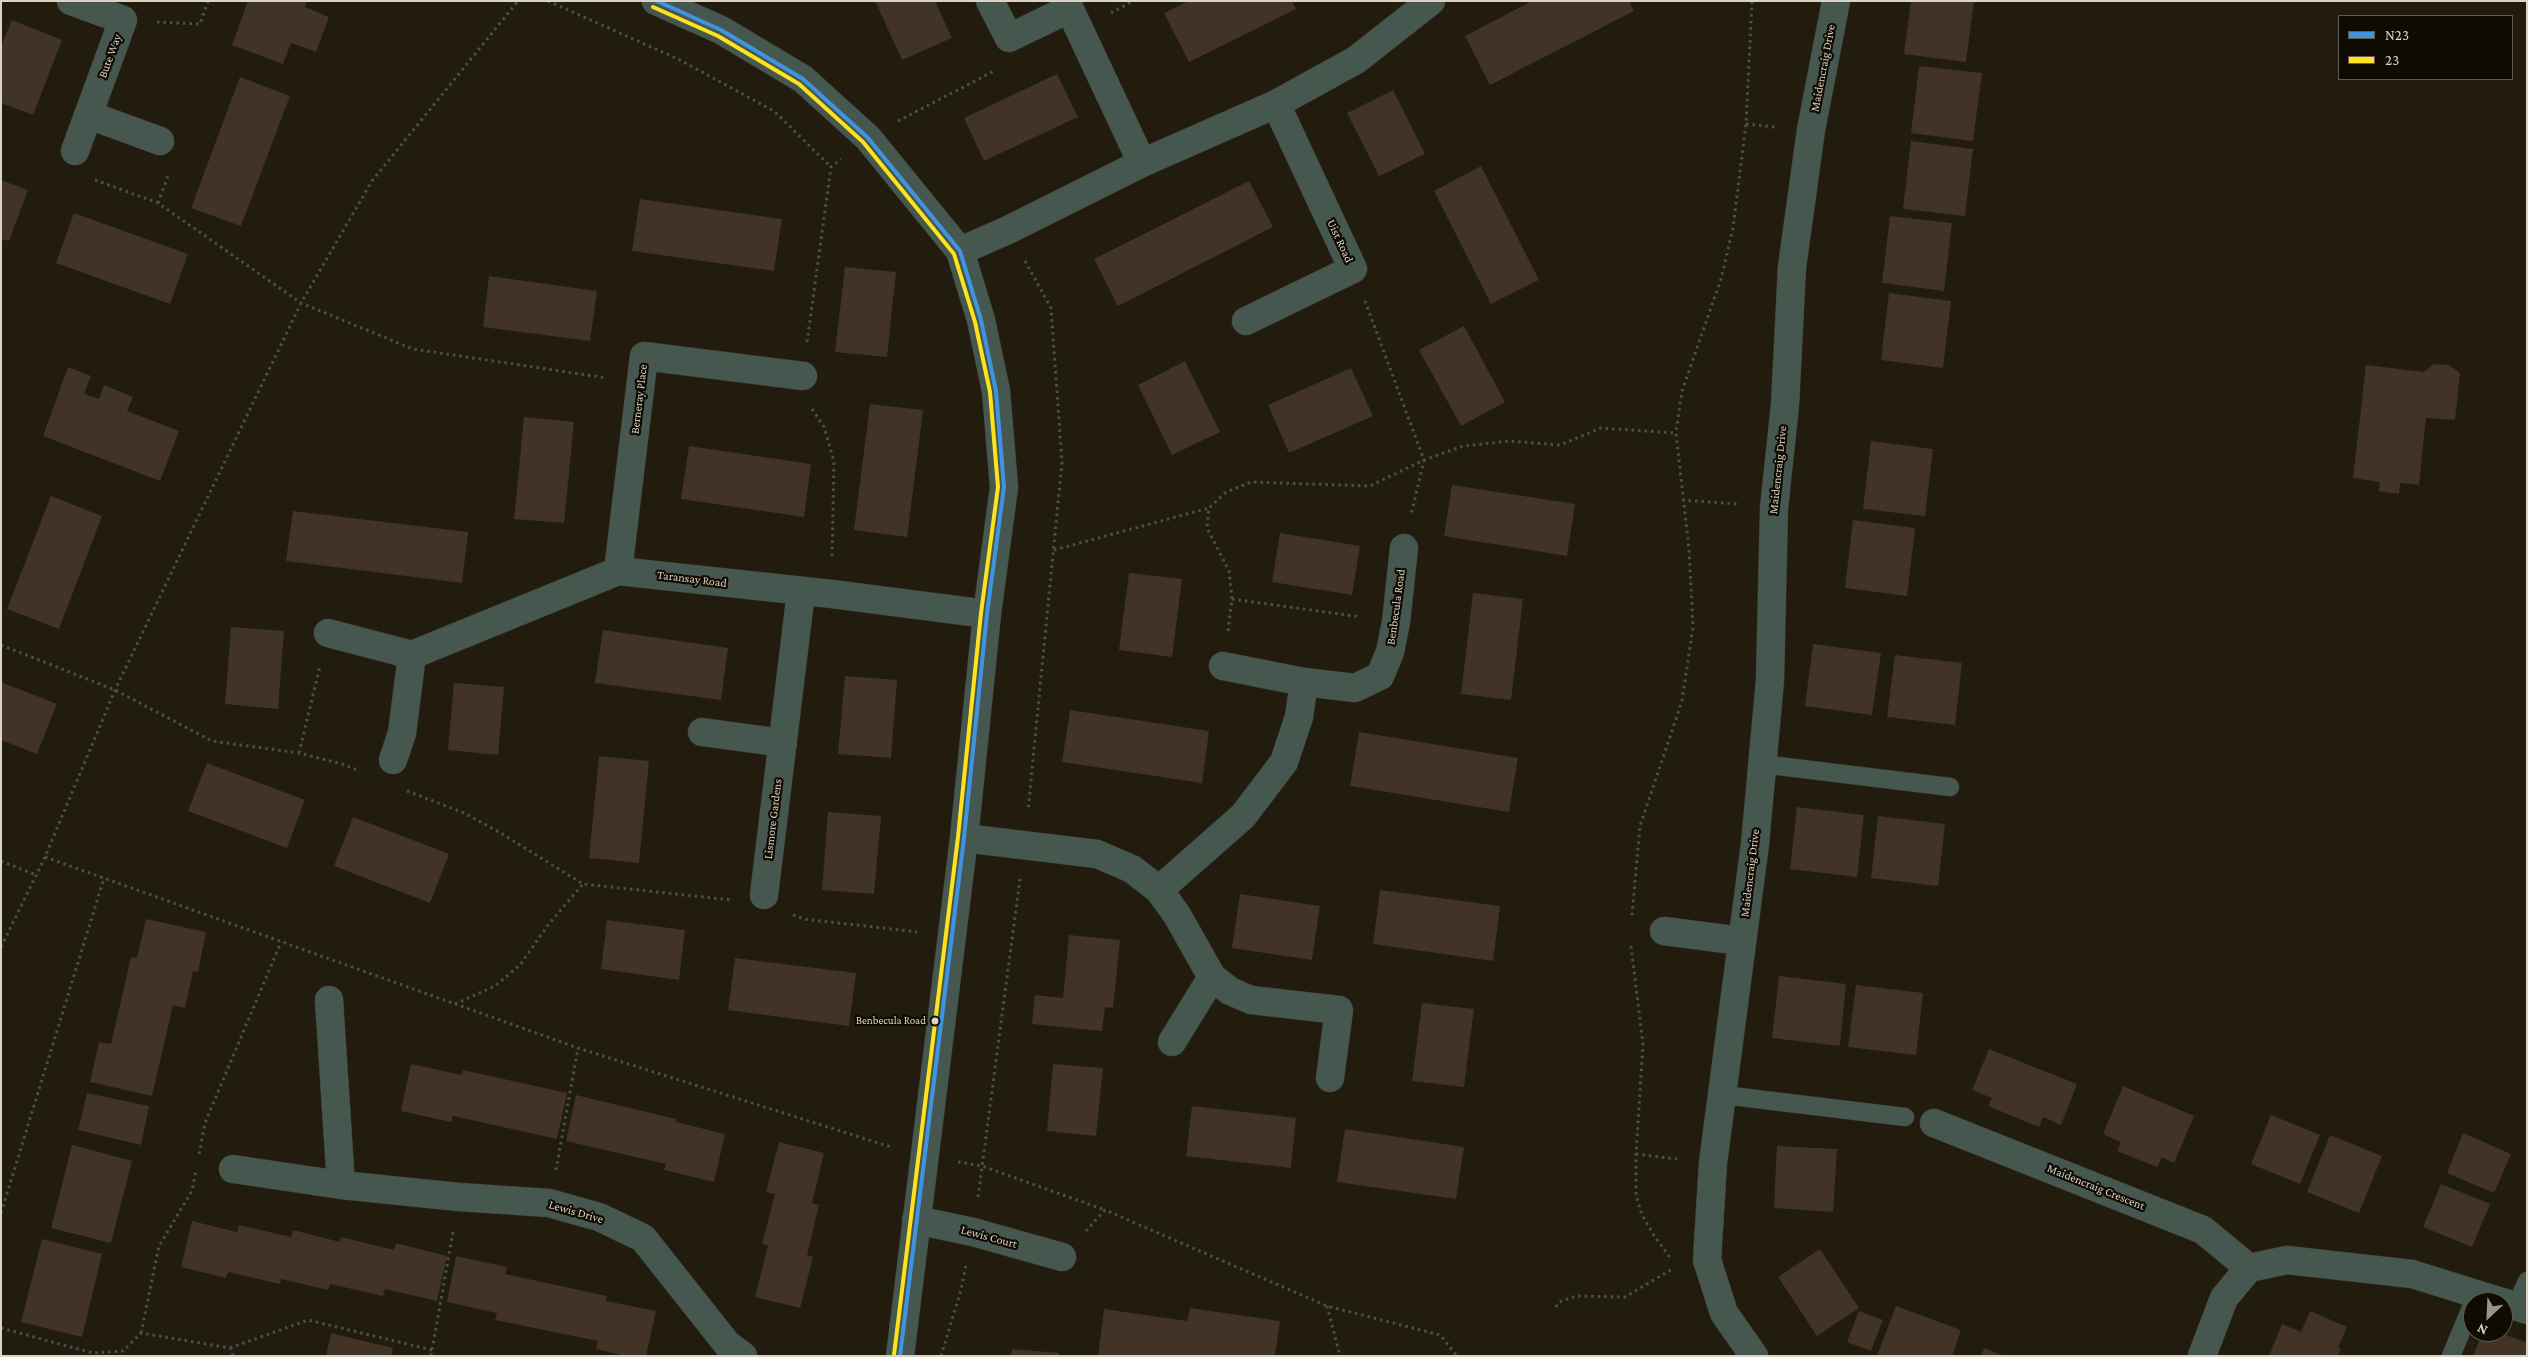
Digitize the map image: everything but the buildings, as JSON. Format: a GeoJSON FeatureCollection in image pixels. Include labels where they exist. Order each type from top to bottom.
{"type":"FeatureCollection","features":[{"type":"Feature","properties":{"kind":"street","name":"Bute Way"},"geometry":{"type":"LineString","coordinates":[[71,1],[123,20],[76,151]]}},
{"type":"Feature","properties":{"kind":"street"},"geometry":{"type":"LineString","coordinates":[[656,1],[721,30],[803,79],[868,138],[960,252],[981,320],[996,391],[1004,488],[986,614],[964,838],[950,936],[900,1356]]}},
{"type":"Feature","properties":{"kind":"street"},"geometry":{"type":"LineString","coordinates":[[990,1],[1009,38],[1067,5],[1142,164]]}},
{"type":"Feature","properties":{"kind":"street"},"geometry":{"type":"LineString","coordinates":[[960,252],[1142,164],[1276,104],[1356,60],[1431,1]]}},
{"type":"Feature","properties":{"kind":"street","name":"Maidencraig Drive"},"geometry":{"type":"LineString","coordinates":[[1754,1356],[1724,1313],[1707,1260],[1713,1163],[1755,844],[1770,680],[1774,508],[1785,405],[1792,267],[1811,130],[1836,1]]}},
{"type":"Feature","properties":{"kind":"street","name":"Uist Road"},"geometry":{"type":"LineString","coordinates":[[1246,321],[1353,269],[1276,104]]}},
{"type":"Feature","properties":{"kind":"street"},"geometry":{"type":"LineString","coordinates":[[89,115],[160,141]]}},
{"type":"Feature","properties":{"kind":"street","name":"Berneray Place"},"geometry":{"type":"LineString","coordinates":[[618,570],[644,356],[803,376]]}},
{"type":"Feature","properties":{"kind":"street","name":"Benbecula Road"},"geometry":{"type":"LineString","coordinates":[[1223,666],[1304,682],[1355,688],[1380,676],[1390,652],[1396,622],[1404,548]]}},
{"type":"Feature","properties":{"kind":"street","name":"Taransay Road"},"geometry":{"type":"LineString","coordinates":[[412,655],[618,570],[832,594],[986,614]]}},
{"type":"Feature","properties":{"kind":"street","name":"Lismore Gardens"},"geometry":{"type":"LineString","coordinates":[[764,895],[801,592]]}},
{"type":"Feature","properties":{"kind":"street"},"geometry":{"type":"LineString","coordinates":[[328,633],[412,655],[402,733],[393,760]]}},
{"type":"Feature","properties":{"kind":"street"},"geometry":{"type":"LineString","coordinates":[[1159,890],[1243,816],[1284,762],[1299,717],[1304,682]]}},
{"type":"Feature","properties":{"kind":"street"},"geometry":{"type":"LineString","coordinates":[[702,732],[783,743]]}},
{"type":"Feature","properties":{"kind":"street"},"geometry":{"type":"LineString","coordinates":[[964,838],[1097,854],[1132,869],[1159,890],[1177,916],[1212,977],[1230,991],[1251,1000],[1338,1010],[1330,1078]]}},
{"type":"Feature","properties":{"kind":"street"},"geometry":{"type":"LineString","coordinates":[[1664,930],[1741,941]]}},
{"type":"Feature","properties":{"kind":"street"},"geometry":{"type":"LineString","coordinates":[[1172,1042],[1212,977]]}},
{"type":"Feature","properties":{"kind":"street"},"geometry":{"type":"LineString","coordinates":[[329,1000],[341,1185]]}},
{"type":"Feature","properties":{"kind":"street","name":"Maidencraig Crescent"},"geometry":{"type":"LineString","coordinates":[[1934,1123],[2203,1230],[2249,1268]]}},
{"type":"Feature","properties":{"kind":"street","name":"Lewis Drive"},"geometry":{"type":"LineString","coordinates":[[233,1169],[341,1185],[459,1197],[549,1203],[599,1217],[643,1238],[729,1352]]}},
{"type":"Feature","properties":{"kind":"street","name":"Lewis Court"},"geometry":{"type":"LineString","coordinates":[[916,1220],[973,1232],[1062,1257]]}},
{"type":"Feature","properties":{"kind":"street"},"geometry":{"type":"LineString","coordinates":[[2202,1356],[2224,1298],[2249,1268],[2288,1260],[2412,1274],[2464,1292]]}},
{"type":"Feature","properties":{"kind":"lane"},"geometry":{"type":"LineString","coordinates":[[1762,764],[1950,788]]}},
{"type":"Feature","properties":{"kind":"lane"},"geometry":{"type":"LineString","coordinates":[[1723,1095],[1905,1117]]}},
{"type":"Feature","properties":{"kind":"lane"},"geometry":{"type":"LineString","coordinates":[[2512,1292],[2527,1281]]}},
{"type":"Feature","properties":{"kind":"lane"},"geometry":{"type":"LineString","coordinates":[[2451,1356],[2463,1342]]}},
{"type":"Feature","properties":{"kind":"path"},"geometry":{"type":"LineString","coordinates":[[123,20],[200,24],[208,1]]}},
{"type":"Feature","properties":{"kind":"path"},"geometry":{"type":"LineString","coordinates":[[1,947],[45,857],[115,690],[301,303],[372,181],[518,1]]}},
{"type":"Feature","properties":{"kind":"path"},"geometry":{"type":"LineString","coordinates":[[548,1],[678,59],[774,111],[831,167]]}},
{"type":"Feature","properties":{"kind":"path"},"geometry":{"type":"LineString","coordinates":[[1632,919],[1640,826],[1682,701],[1693,627],[1689,550],[1676,433],[1682,391],[1721,279],[1734,228],[1746,124],[1752,1]]}},
{"type":"Feature","properties":{"kind":"path"},"geometry":{"type":"LineString","coordinates":[[76,151],[69,170],[158,203],[301,303],[413,349],[640,383]]}},
{"type":"Feature","properties":{"kind":"path"},"geometry":{"type":"LineString","coordinates":[[941,1356],[961,1290],[973,1232],[982,1166],[1025,845],[1062,462],[1051,308],[1008,230]]}},
{"type":"Feature","properties":{"kind":"path"},"geometry":{"type":"LineString","coordinates":[[1353,269],[1424,460],[1404,548]]}},
{"type":"Feature","properties":{"kind":"path"},"geometry":{"type":"LineString","coordinates":[[803,376],[802,393],[824,427],[834,461],[832,594]]}},
{"type":"Feature","properties":{"kind":"path"},"geometry":{"type":"LineString","coordinates":[[1054,550],[1209,508],[1226,492],[1251,482],[1370,486],[1424,460],[1463,446],[1510,441],[1560,445],[1601,428],[1676,433]]}},
{"type":"Feature","properties":{"kind":"path"},"geometry":{"type":"LineString","coordinates":[[1682,500],[1774,508]]}},
{"type":"Feature","properties":{"kind":"path"},"geometry":{"type":"LineString","coordinates":[[1209,508],[1207,528],[1229,571],[1232,599],[1223,666]]}},
{"type":"Feature","properties":{"kind":"path"},"geometry":{"type":"LineString","coordinates":[[1232,599],[1396,622]]}},
{"type":"Feature","properties":{"kind":"path"},"geometry":{"type":"LineString","coordinates":[[299,753],[328,633]]}},
{"type":"Feature","properties":{"kind":"path"},"geometry":{"type":"LineString","coordinates":[[1,645],[115,690],[212,741],[299,753],[342,764],[366,775]]}},
{"type":"Feature","properties":{"kind":"path"},"geometry":{"type":"LineString","coordinates":[[401,789],[464,813],[499,832],[583,884],[735,901]]}},
{"type":"Feature","properties":{"kind":"path"},"geometry":{"type":"LineString","coordinates":[[45,857],[578,1048],[923,1157],[982,1166],[1105,1210],[1327,1306],[1440,1335],[1457,1356]]}},
{"type":"Feature","properties":{"kind":"path"},"geometry":{"type":"LineString","coordinates":[[1,861],[36,875]]}},
{"type":"Feature","properties":{"kind":"path"},"geometry":{"type":"LineString","coordinates":[[1,1213],[104,878]]}},
{"type":"Feature","properties":{"kind":"path"},"geometry":{"type":"LineString","coordinates":[[455,1004],[495,986],[520,964],[548,925],[583,884]]}},
{"type":"Feature","properties":{"kind":"path"},"geometry":{"type":"LineString","coordinates":[[788,913],[804,919],[950,936]]}},
{"type":"Feature","properties":{"kind":"path"},"geometry":{"type":"LineString","coordinates":[[1631,937],[1631,955],[1644,1044],[1636,1154],[1636,1195],[1642,1215],[1652,1234],[1681,1274]]}},
{"type":"Feature","properties":{"kind":"path"},"geometry":{"type":"LineString","coordinates":[[199,1156],[205,1123],[281,942]]}},
{"type":"Feature","properties":{"kind":"path"},"geometry":{"type":"LineString","coordinates":[[549,1203],[578,1048]]}},
{"type":"Feature","properties":{"kind":"path"},"geometry":{"type":"LineString","coordinates":[[1636,1154],[1713,1163]]}},
{"type":"Feature","properties":{"kind":"path"},"geometry":{"type":"LineString","coordinates":[[1,1328],[93,1353],[123,1351],[142,1333],[159,1246],[192,1191],[198,1164]]}},
{"type":"Feature","properties":{"kind":"path"},"geometry":{"type":"LineString","coordinates":[[431,1356],[459,1197]]}},
{"type":"Feature","properties":{"kind":"path"},"geometry":{"type":"LineString","coordinates":[[1062,1257],[1105,1210]]}},
{"type":"Feature","properties":{"kind":"path"},"geometry":{"type":"LineString","coordinates":[[1556,1307],[1559,1302],[1576,1296],[1625,1297],[1676,1266]]}},
{"type":"Feature","properties":{"kind":"path"},"geometry":{"type":"LineString","coordinates":[[1327,1306],[1340,1356]]}},
{"type":"Feature","properties":{"kind":"path"},"geometry":{"type":"LineString","coordinates":[[142,1333],[230,1348],[308,1320],[432,1350]]}},
{"type":"Feature","properties":{"kind":"path"},"geometry":{"type":"LineString","coordinates":[[230,1348],[233,1356]]}},
{"type":"Feature","properties":{"kind":"transit line","name":"N23"},"geometry":{"type":"LineString","coordinates":[[657,1],[721,30],[803,79],[868,138],[960,251],[981,320],[996,391],[1004,487],[987,614],[964,838],[900,1356]]}},
{"type":"Feature","properties":{"kind":"transit line","name":"23"},"geometry":{"type":"LineString","coordinates":[[653,7],[718,36],[799,84],[863,142],[954,254],[975,322],[990,392],[998,487],[981,613],[958,837],[894,1355]]}},
{"type":"Feature","properties":{"kind":"place","name":"Benbecula Road"},"geometry":{"type":"Point","coordinates":[935,1021]}}]}
